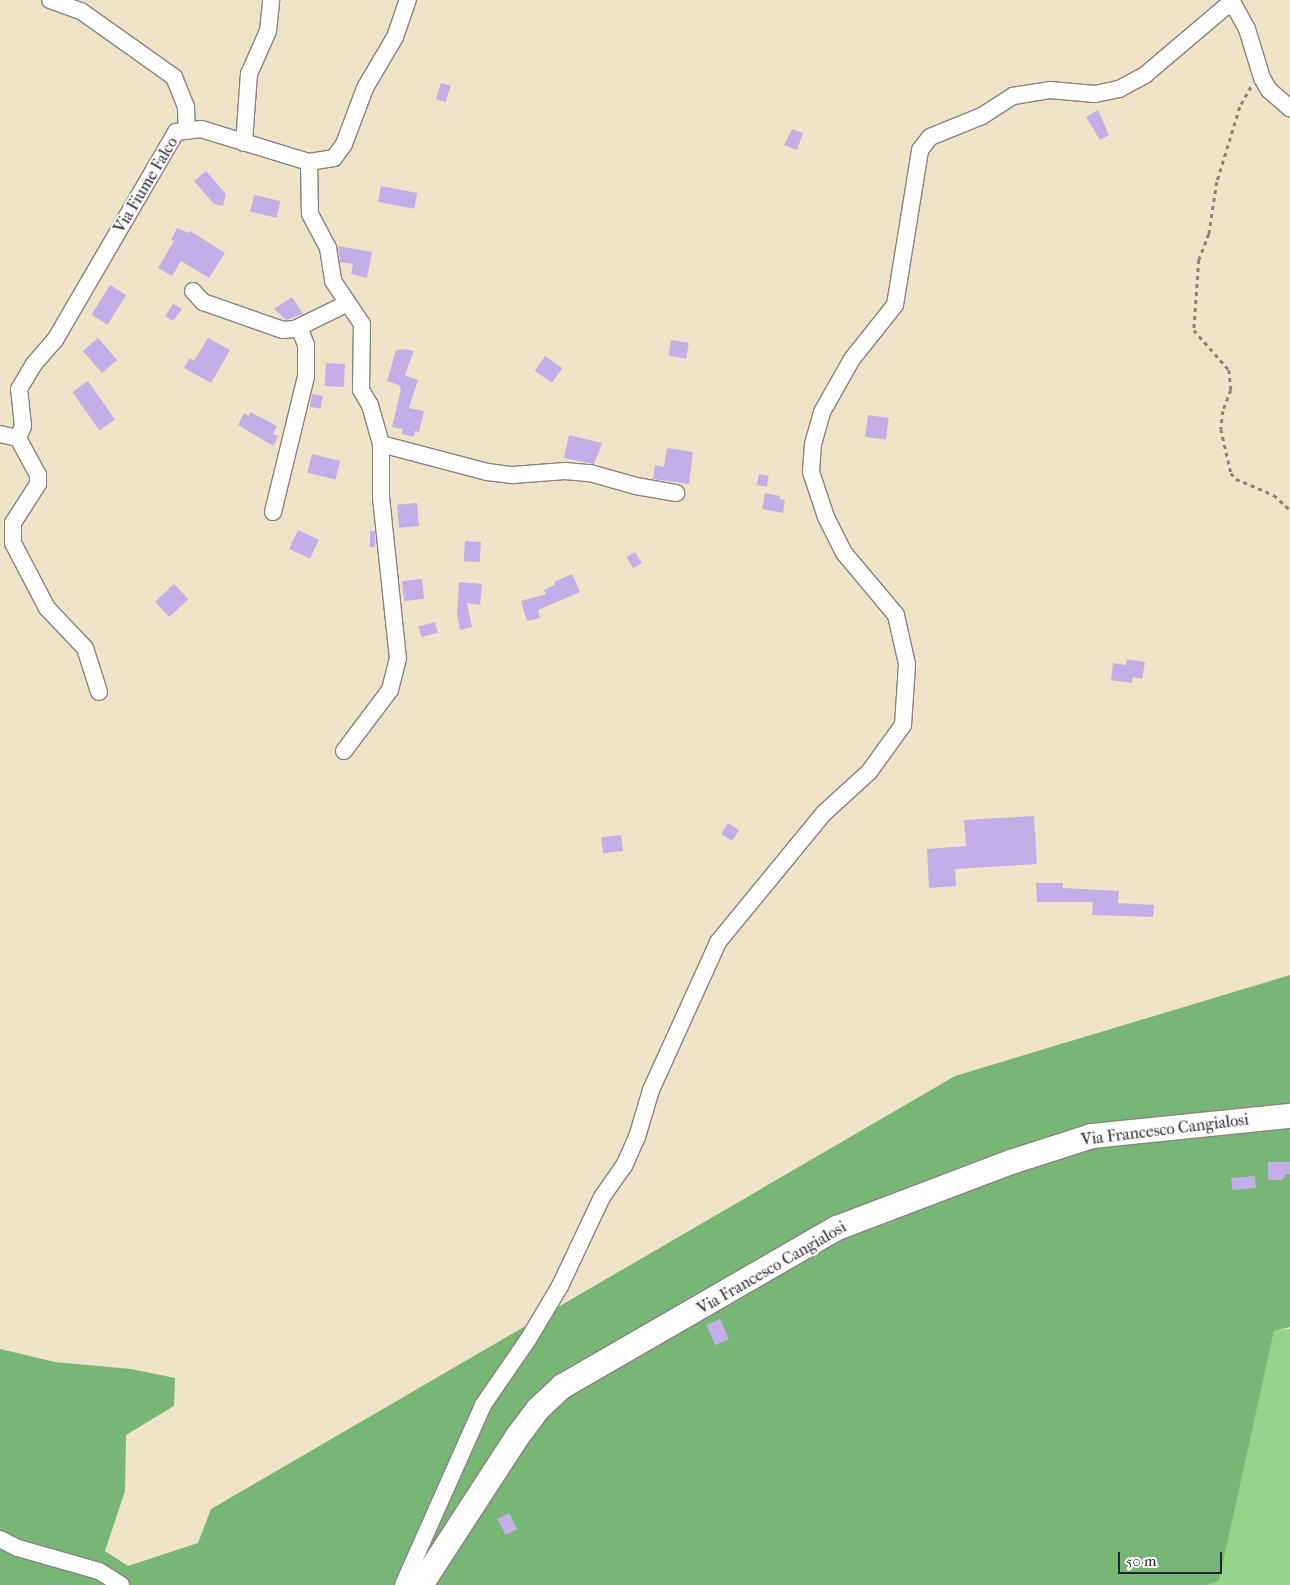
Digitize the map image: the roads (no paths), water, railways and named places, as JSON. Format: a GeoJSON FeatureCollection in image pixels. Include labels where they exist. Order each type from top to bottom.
{"type":"FeatureCollection","features":[{"type":"Feature","properties":{"kind":"street"},"geometry":{"type":"LineString","coordinates":[[50,0],[81,11],[174,77],[186,107],[187,131]]}},
{"type":"Feature","properties":{"kind":"street"},"geometry":{"type":"LineString","coordinates":[[244,143],[249,74],[268,31],[271,0]]}},
{"type":"Feature","properties":{"kind":"street","name":"Via Fiume Falco"},"geometry":{"type":"LineString","coordinates":[[18,438],[23,426],[19,389],[34,364],[55,340],[176,132],[202,129],[309,162],[334,158],[344,144],[365,88],[395,37],[408,0]]}},
{"type":"Feature","properties":{"kind":"street"},"geometry":{"type":"LineString","coordinates":[[402,1585],[483,1405],[529,1338],[560,1286],[602,1197],[624,1166],[637,1138],[651,1090],[718,942],[824,813],[869,772],[903,725],[907,664],[896,615],[844,553],[826,517],[811,472],[813,444],[822,412],[852,359],[895,305],[920,150],[930,137],[982,116],[1013,96],[1050,90],[1095,94],[1119,89],[1152,70],[1181,42],[1232,2],[1247,29],[1262,78],[1269,90],[1290,108]]}},
{"type":"Feature","properties":{"kind":"street"},"geometry":{"type":"LineString","coordinates":[[309,162],[310,214],[328,248],[333,281],[346,304],[362,324],[361,390],[370,406],[381,444],[381,497],[398,658],[390,690],[344,751]]}},
{"type":"Feature","properties":{"kind":"street"},"geometry":{"type":"LineString","coordinates":[[193,291],[203,302],[272,329],[299,327],[346,304]]}},
{"type":"Feature","properties":{"kind":"street"},"geometry":{"type":"LineString","coordinates":[[273,512],[306,377],[306,345],[299,327]]}},
{"type":"Feature","properties":{"kind":"street"},"geometry":{"type":"LineString","coordinates":[[0,434],[18,438],[38,475],[38,484],[13,523],[13,543],[47,608],[86,648],[99,692]]}},
{"type":"Feature","properties":{"kind":"street"},"geometry":{"type":"LineString","coordinates":[[381,444],[487,472],[513,475],[565,471],[590,473],[676,492]]}},
{"type":"Feature","properties":{"kind":"street","name":"Via Francesco Cangialosi"},"geometry":{"type":"LineString","coordinates":[[421,1585],[517,1437],[538,1410],[563,1386],[837,1228],[1011,1162],[1092,1136],[1290,1116]]}},
{"type":"Feature","properties":{"kind":"street"},"geometry":{"type":"LineString","coordinates":[[0,1540],[18,1548],[99,1571],[121,1585]]}}]}
